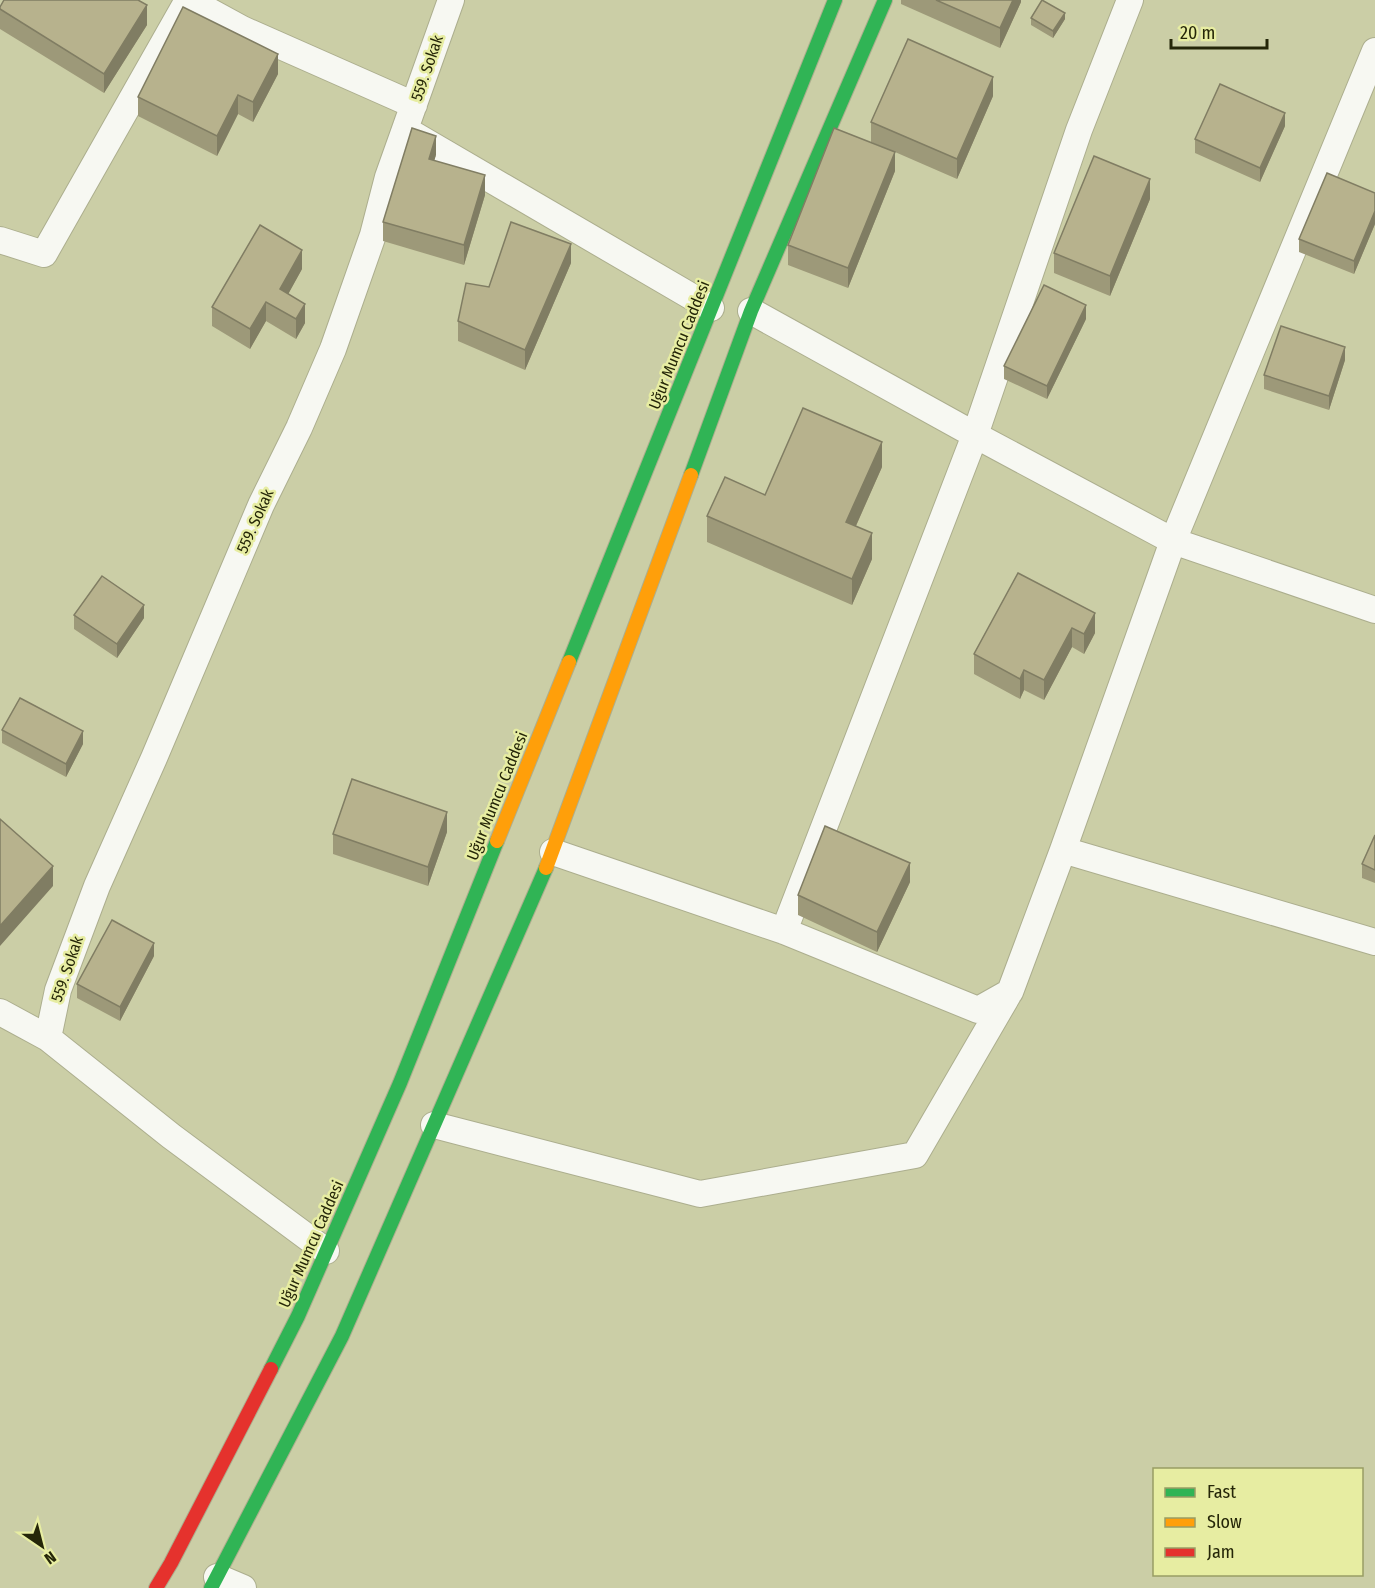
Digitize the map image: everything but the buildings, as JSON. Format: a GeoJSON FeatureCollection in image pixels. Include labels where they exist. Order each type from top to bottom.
{"type":"FeatureCollection","features":[{"type":"Feature","properties":{"kind":"street"},"geometry":{"type":"LineString","coordinates":[[0,240],[44,254],[188,0],[242,29],[414,105]]}},
{"type":"Feature","properties":{"kind":"street","name":"559. Sokak"},"geometry":{"type":"LineString","coordinates":[[48,1038],[58,990],[97,886],[261,505],[299,428],[333,349],[357,283],[388,177],[451,0]]}},
{"type":"Feature","properties":{"kind":"street","name":"Uğur Mumcu Caddesi"},"geometry":{"type":"LineString","coordinates":[[156,1588],[298,1316],[400,1083],[835,0]]}},
{"type":"Feature","properties":{"kind":"street"},"geometry":{"type":"LineString","coordinates":[[243,1588],[214,1583],[342,1336],[553,852],[751,312],[885,0]]}},
{"type":"Feature","properties":{"kind":"street"},"geometry":{"type":"LineString","coordinates":[[784,931],[975,435],[1079,130],[1130,0]]}},
{"type":"Feature","properties":{"kind":"street"},"geometry":{"type":"LineString","coordinates":[[434,1125],[700,1194],[915,1155],[1010,992],[1173,541],[1375,51]]}},
{"type":"Feature","properties":{"kind":"street"},"geometry":{"type":"LineString","coordinates":[[405,129],[711,308]]}},
{"type":"Feature","properties":{"kind":"street"},"geometry":{"type":"LineString","coordinates":[[751,312],[1173,541],[1375,610]]}},
{"type":"Feature","properties":{"kind":"street"},"geometry":{"type":"LineString","coordinates":[[1063,850],[1375,942]]}},
{"type":"Feature","properties":{"kind":"street"},"geometry":{"type":"LineString","coordinates":[[553,852],[784,931],[978,1010],[1010,992]]}},
{"type":"Feature","properties":{"kind":"street"},"geometry":{"type":"LineString","coordinates":[[0,1012],[48,1038],[171,1136],[326,1251]]}},
{"type":"Feature","properties":{"kind":"traffic: fast"},"geometry":{"type":"LineString","coordinates":[[569,662],[835,0]]}},
{"type":"Feature","properties":{"kind":"traffic: fast"},"geometry":{"type":"LineString","coordinates":[[691,475],[751,311],[885,0]]}},
{"type":"Feature","properties":{"kind":"traffic: fast"},"geometry":{"type":"LineString","coordinates":[[271,1369],[298,1316],[400,1083],[497,841]]}},
{"type":"Feature","properties":{"kind":"traffic: fast"},"geometry":{"type":"LineString","coordinates":[[211,1588],[342,1336],[546,868]]}},
{"type":"Feature","properties":{"kind":"traffic: slow"},"geometry":{"type":"LineString","coordinates":[[546,868],[691,475]]}},
{"type":"Feature","properties":{"kind":"traffic: slow"},"geometry":{"type":"LineString","coordinates":[[497,841],[569,662]]}},
{"type":"Feature","properties":{"kind":"traffic: jam"},"geometry":{"type":"LineString","coordinates":[[156,1588],[271,1369]]}}]}
